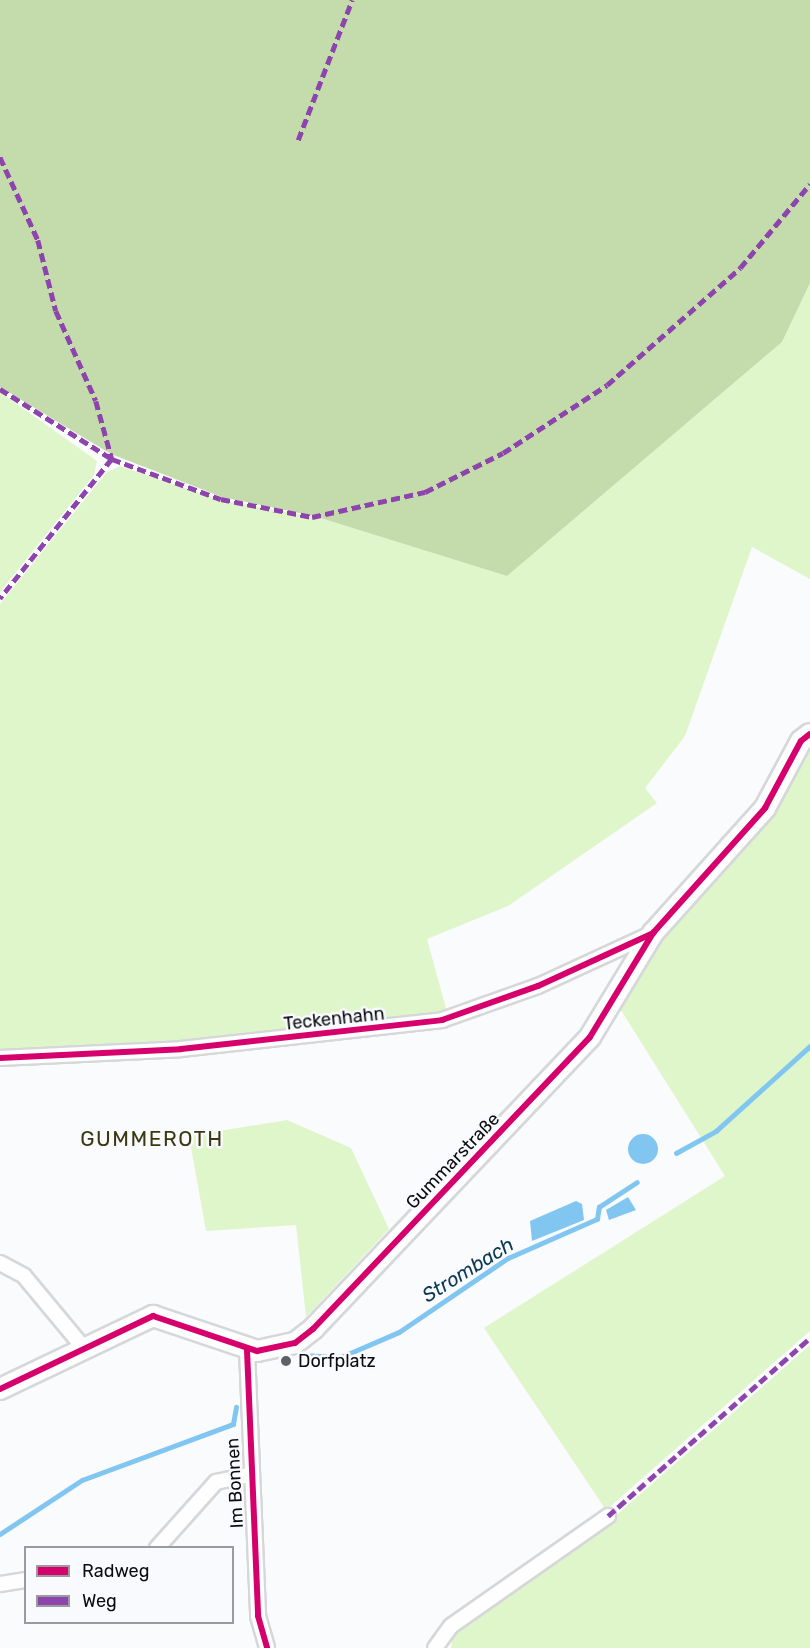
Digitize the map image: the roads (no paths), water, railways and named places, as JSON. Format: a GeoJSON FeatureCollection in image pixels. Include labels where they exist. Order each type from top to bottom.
{"type":"FeatureCollection","features":[{"type":"Feature","properties":{"kind":"street","name":"Gummarstraße"},"geometry":{"type":"LineString","coordinates":[[0,1389],[83,1347],[153,1316],[247,1350],[275,1350],[313,1329],[590,1037],[653,933],[765,808],[801,741],[810,734]]}},
{"type":"Feature","properties":{"kind":"street","name":"Teckenhahn"},"geometry":{"type":"LineString","coordinates":[[0,1058],[181,1049],[442,1020],[538,986],[653,933]]}},
{"type":"Feature","properties":{"kind":"street"},"geometry":{"type":"LineString","coordinates":[[3,1264],[24,1276],[83,1347]]}},
{"type":"Feature","properties":{"kind":"street","name":"Im Bonnen"},"geometry":{"type":"LineString","coordinates":[[247,1350],[249,1475],[258,1616],[267,1648]]}},
{"type":"Feature","properties":{"kind":"street"},"geometry":{"type":"LineString","coordinates":[[158,1546],[216,1482],[249,1475]]}},
{"type":"Feature","properties":{"kind":"street"},"geometry":{"type":"LineString","coordinates":[[435,1648],[451,1626],[608,1516]]}},
{"type":"Feature","properties":{"kind":"street"},"geometry":{"type":"LineString","coordinates":[[0,1584],[24,1580]]}},
{"type":"Feature","properties":{"kind":"water"},"geometry":{"type":"Polygon","coordinates":[[[643,1134],[654,1138],[658,1149],[654,1160],[643,1164],[632,1160],[628,1149],[632,1138],[643,1134]]]}},
{"type":"Feature","properties":{"kind":"water"},"geometry":{"type":"Polygon","coordinates":[[[628,1197],[636,1210],[609,1220],[606,1210],[628,1197]]]}},
{"type":"Feature","properties":{"kind":"water"},"geometry":{"type":"Polygon","coordinates":[[[576,1201],[582,1204],[584,1220],[532,1241],[530,1221],[576,1201]]]}},
{"type":"Feature","properties":{"kind":"waterway","name":"Strombach"},"geometry":{"type":"LineString","coordinates":[[676,1153],[716,1131],[810,1046]]}},
{"type":"Feature","properties":{"kind":"waterway","name":"Strombach"},"geometry":{"type":"LineString","coordinates":[[300,1355],[341,1357],[399,1332],[508,1258],[597,1219],[599,1207],[637,1182]]}},
{"type":"Feature","properties":{"kind":"waterway","name":"Strombach"},"geometry":{"type":"LineString","coordinates":[[0,1534],[82,1480],[233,1424],[236,1407]]}},
{"type":"Feature","properties":{"kind":"place","name":"Dorfplatz"},"geometry":{"type":"Point","coordinates":[286,1361]}},
{"type":"Feature","properties":{"kind":"district","name":"GUMMEROTH"},"geometry":{"type":"Point","coordinates":[152,1139]}}]}
